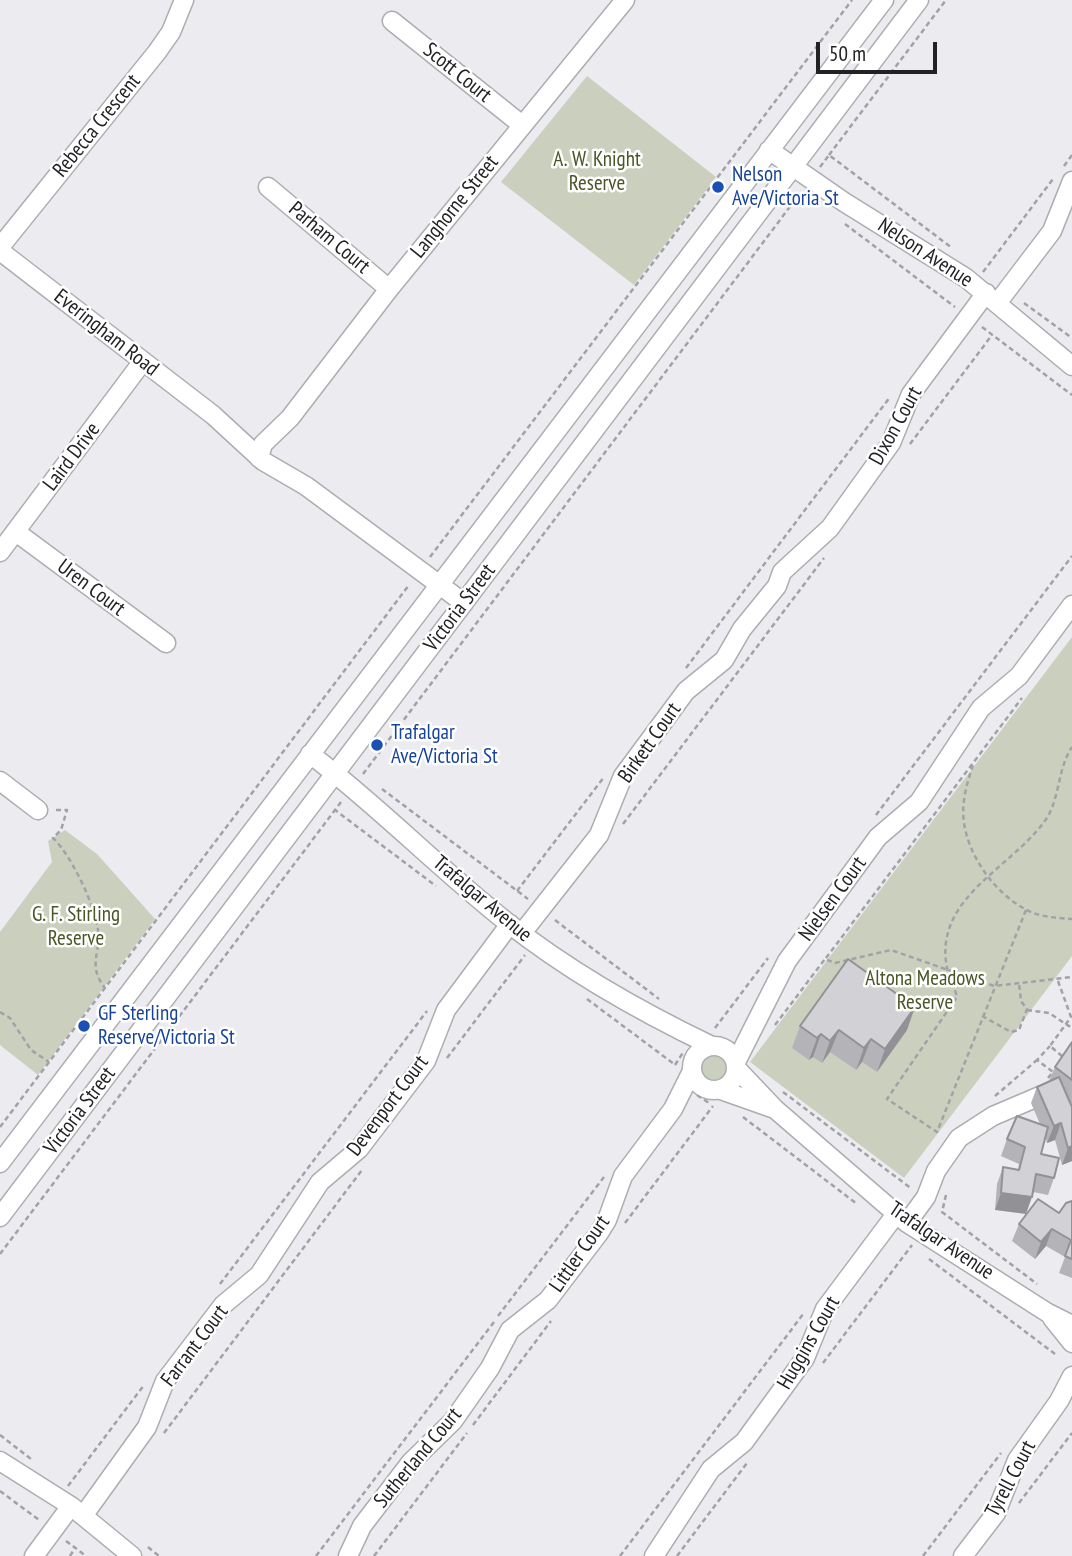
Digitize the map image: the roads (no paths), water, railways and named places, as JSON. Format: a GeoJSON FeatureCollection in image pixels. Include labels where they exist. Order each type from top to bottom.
{"type":"FeatureCollection","features":[{"type":"Feature","properties":{"kind":"street","name":"Rebecca Crescent"},"geometry":{"type":"LineString","coordinates":[[0,249],[157,52],[171,32],[184,0]]}},
{"type":"Feature","properties":{"kind":"street","name":"Langhorne Street"},"geometry":{"type":"LineString","coordinates":[[264,451],[389,289],[625,0]]}},
{"type":"Feature","properties":{"kind":"street","name":"Victoria Street"},"geometry":{"type":"LineString","coordinates":[[0,1163],[884,0]]}},
{"type":"Feature","properties":{"kind":"street","name":"Victoria Street"},"geometry":{"type":"LineString","coordinates":[[0,1217],[919,0]]}},
{"type":"Feature","properties":{"kind":"street","name":"Scott Court"},"geometry":{"type":"LineString","coordinates":[[392,21],[522,125]]}},
{"type":"Feature","properties":{"kind":"street","name":"Nelson Avenue"},"geometry":{"type":"LineString","coordinates":[[769,150],[992,298],[1072,366]]}},
{"type":"Feature","properties":{"kind":"street","name":"Dixon Court"},"geometry":{"type":"LineString","coordinates":[[742,629],[777,586],[791,561],[830,528],[891,443],[911,394],[969,317],[992,298],[1052,230],[1072,181]]}},
{"type":"Feature","properties":{"kind":"street","name":"Parham Court"},"geometry":{"type":"LineString","coordinates":[[268,187],[389,289]]}},
{"type":"Feature","properties":{"kind":"street","name":"Everingham Road"},"geometry":{"type":"LineString","coordinates":[[0,249],[306,486],[464,603]]}},
{"type":"Feature","properties":{"kind":"street","name":"Laird Drive"},"geometry":{"type":"LineString","coordinates":[[0,552],[144,361]]}},
{"type":"Feature","properties":{"kind":"street","name":"Uren Court"},"geometry":{"type":"LineString","coordinates":[[16,532],[166,643]]}},
{"type":"Feature","properties":{"kind":"street","name":"Nielsen Court"},"geometry":{"type":"LineString","coordinates":[[737,1066],[752,1029],[787,961],[878,837],[919,802],[981,708],[1019,676],[1072,605]]}},
{"type":"Feature","properties":{"kind":"street","name":"Birkett Court"},"geometry":{"type":"LineString","coordinates":[[516,929],[599,835],[623,776],[686,691],[724,660],[742,629]]}},
{"type":"Feature","properties":{"kind":"street","name":"Trafalgar Avenue"},"geometry":{"type":"LineString","coordinates":[[310,754],[516,929],[565,964],[667,1026],[715,1041]]}},
{"type":"Feature","properties":{"kind":"street"},"geometry":{"type":"LineString","coordinates":[[0,781],[38,810]]}},
{"type":"Feature","properties":{"kind":"street","name":"Devenport Court"},"geometry":{"type":"LineString","coordinates":[[271,1254],[320,1182],[353,1155],[426,1061],[446,1010],[516,929]]}},
{"type":"Feature","properties":{"kind":"street","name":"Trafalgar Avenue"},"geometry":{"type":"LineString","coordinates":[[667,1026],[692,1067]]}},
{"type":"Feature","properties":{"kind":"street"},"geometry":{"type":"LineString","coordinates":[[715,1041],[730,1052],[737,1066],[733,1082],[716,1096],[699,1085],[692,1067],[699,1051],[715,1041],[752,1029]]}},
{"type":"Feature","properties":{"kind":"street","name":"Trafalgar Avenue"},"geometry":{"type":"LineString","coordinates":[[737,1066],[750,1093],[775,1109],[897,1221],[1072,1325]]}},
{"type":"Feature","properties":{"kind":"street","name":"Littler Court"},"geometry":{"type":"LineString","coordinates":[[469,1397],[510,1331],[548,1300],[599,1233],[607,1220],[623,1176],[673,1109],[692,1067]]}},
{"type":"Feature","properties":{"kind":"street","name":"Trafalgar Avenue"},"geometry":{"type":"LineString","coordinates":[[716,1096],[750,1093]]}},
{"type":"Feature","properties":{"kind":"street","name":"Littler Court"},"geometry":{"type":"LineString","coordinates":[[673,1109],[688,1098],[716,1096]]}},
{"type":"Feature","properties":{"kind":"street","name":"Huggins Court"},"geometry":{"type":"LineString","coordinates":[[656,1553],[711,1469],[744,1443],[805,1358],[825,1309],[897,1221],[924,1199],[936,1171],[959,1138],[993,1116],[1040,1096]]}},
{"type":"Feature","properties":{"kind":"street","name":"Farrant Court"},"geometry":{"type":"LineString","coordinates":[[34,1556],[77,1511],[147,1427],[165,1381],[223,1305],[259,1275],[271,1254]]}},
{"type":"Feature","properties":{"kind":"street","name":"Trafalgar Avenue"},"geometry":{"type":"LineString","coordinates":[[1048,1313],[1072,1343]]}},
{"type":"Feature","properties":{"kind":"street","name":"Tyrell Court"},"geometry":{"type":"LineString","coordinates":[[963,1556],[996,1513],[1005,1483],[1017,1460],[1065,1397],[1072,1376]]}},
{"type":"Feature","properties":{"kind":"street","name":"Sutherland Court"},"geometry":{"type":"LineString","coordinates":[[348,1556],[362,1526],[378,1504],[411,1462],[453,1421],[469,1397]]}},
{"type":"Feature","properties":{"kind":"street"},"geometry":{"type":"LineString","coordinates":[[0,1461],[77,1511],[132,1556]]}},
{"type":"Feature","properties":{"kind":"place","name":"Nelson Ave/Victoria St"},"geometry":{"type":"Point","coordinates":[718,187]}},
{"type":"Feature","properties":{"kind":"place","name":"Trafalgar Ave/Victoria St"},"geometry":{"type":"Point","coordinates":[377,745]}},
{"type":"Feature","properties":{"kind":"place","name":"GF Sterling Reserve/Victoria St"},"geometry":{"type":"Point","coordinates":[84,1026]}},
{"type":"Feature","properties":{"kind":"park label","name":"A. W. Knight Reserve"},"geometry":{"type":"Point","coordinates":[597,172]}},
{"type":"Feature","properties":{"kind":"park label","name":"G. F. Stirling Reserve"},"geometry":{"type":"Point","coordinates":[76,927]}},
{"type":"Feature","properties":{"kind":"park label","name":"Altona Meadows Reserve"},"geometry":{"type":"Point","coordinates":[925,991]}}]}
